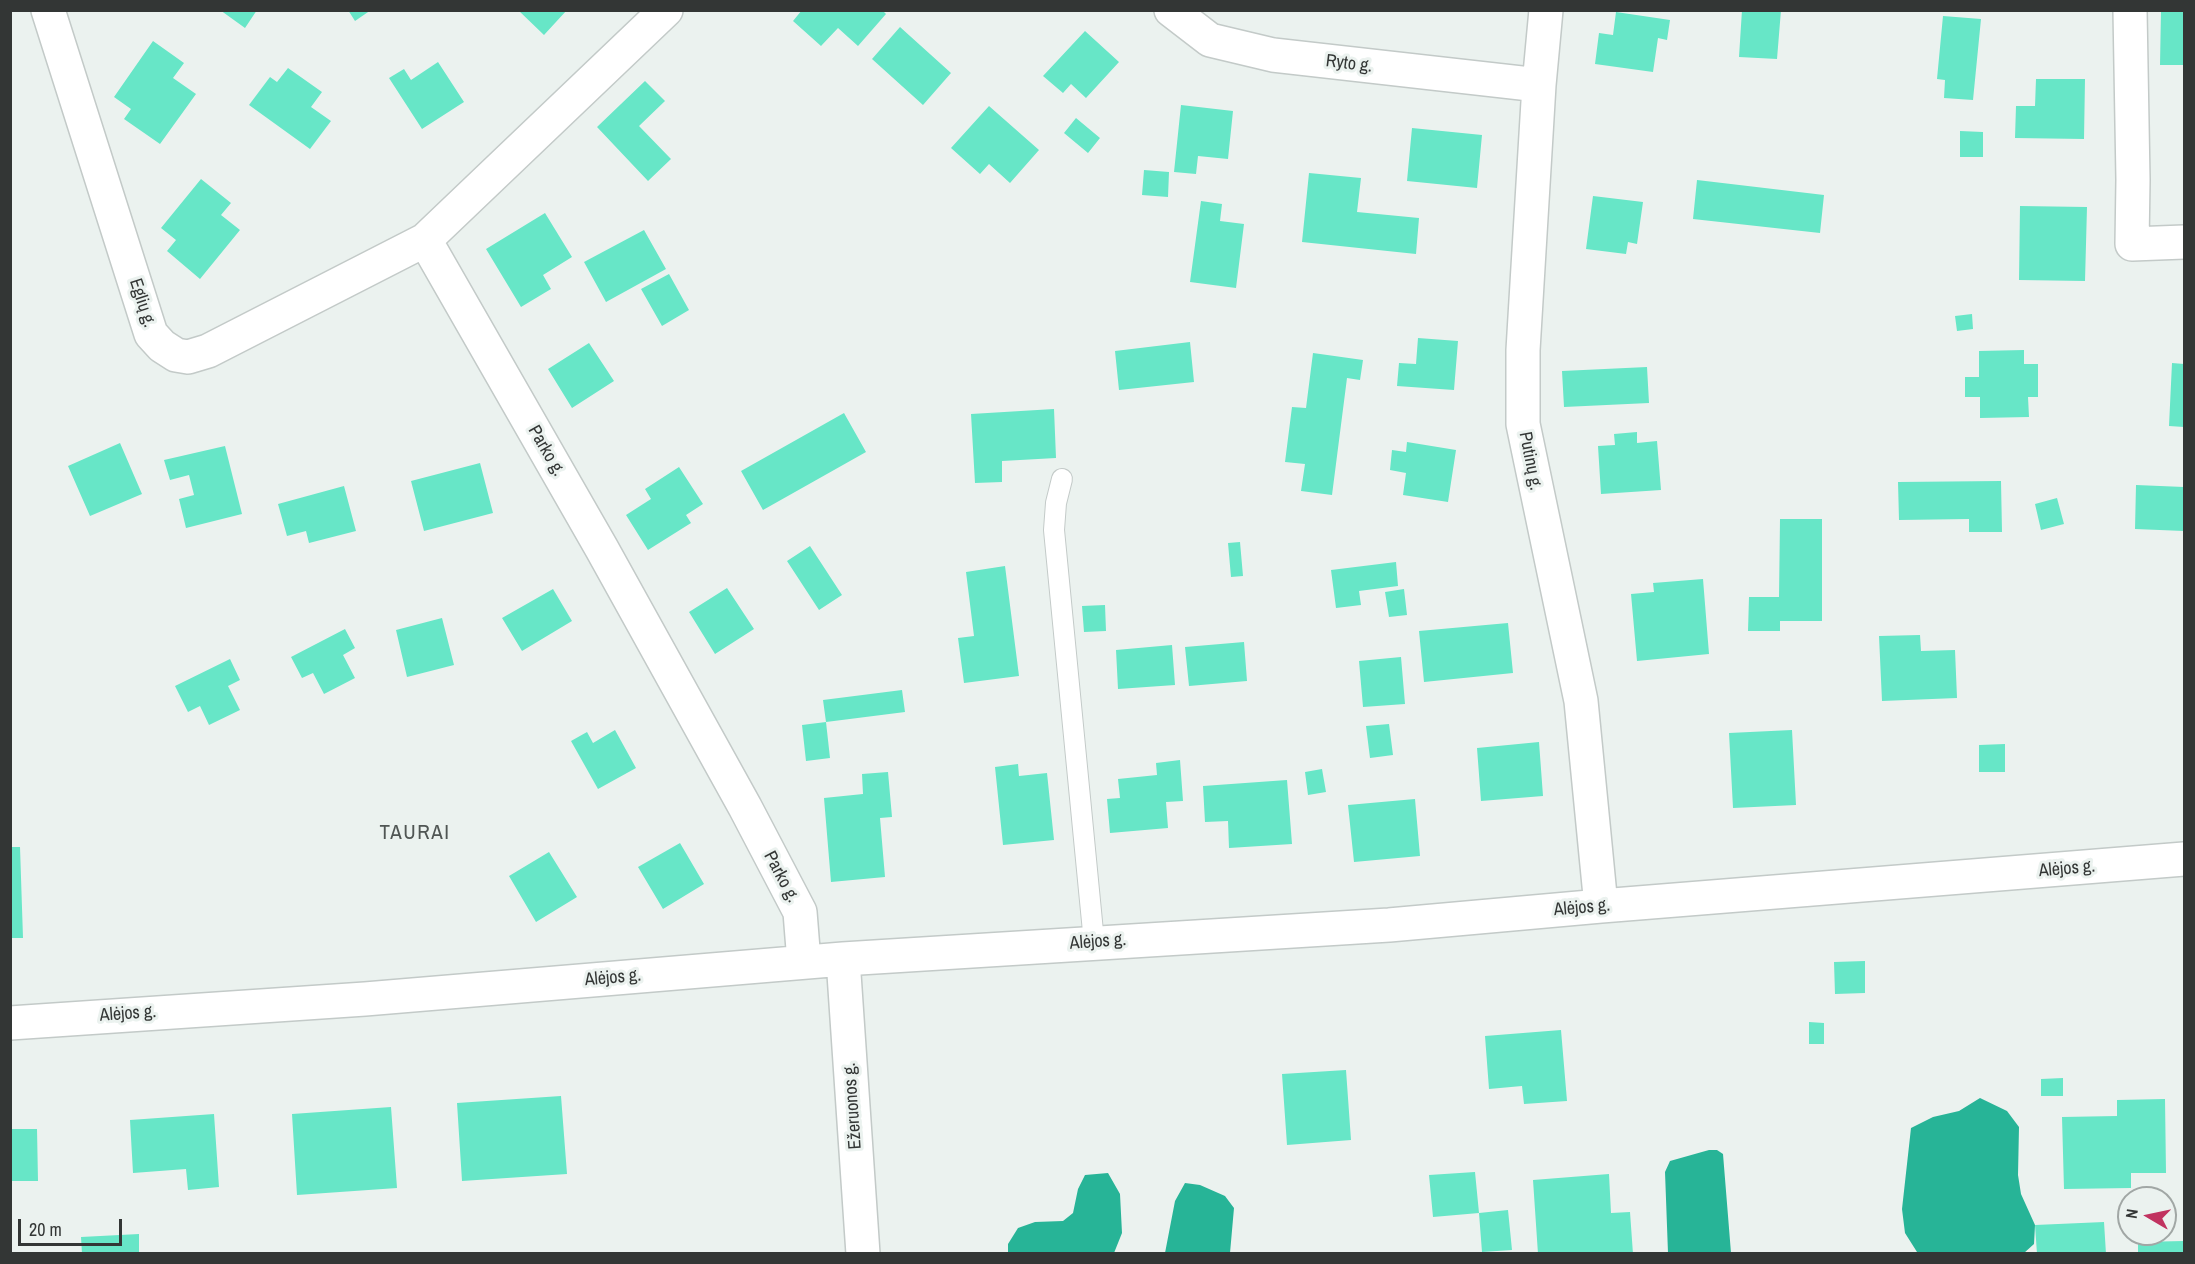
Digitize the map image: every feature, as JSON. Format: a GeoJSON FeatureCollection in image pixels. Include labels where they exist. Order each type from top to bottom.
{"type":"FeatureCollection","features":[{"type":"Feature","properties":{"kind":"street","name":"Eglių g."},"geometry":{"type":"LineString","coordinates":[[48,10],[151,334],[162,346],[176,355],[188,357],[208,351],[425,240]]}},
{"type":"Feature","properties":{"kind":"street"},"geometry":{"type":"LineString","coordinates":[[425,240],[666,10]]}},
{"type":"Feature","properties":{"kind":"street","name":"Ryto g."},"geometry":{"type":"LineString","coordinates":[[1171,10],[1210,40],[1273,55],[1539,86]]}},
{"type":"Feature","properties":{"kind":"street","name":"Putinų g."},"geometry":{"type":"LineString","coordinates":[[1546,10],[1539,86],[1523,350],[1522,424],[1581,701],[1600,906]]}},
{"type":"Feature","properties":{"kind":"street"},"geometry":{"type":"LineString","coordinates":[[2130,10],[2132,244],[2184,242]]}},
{"type":"Feature","properties":{"kind":"street","name":"Parko g."},"geometry":{"type":"LineString","coordinates":[[425,240],[602,549],[789,891],[800,912],[804,962]]}},
{"type":"Feature","properties":{"kind":"street","name":"Alėjos g."},"geometry":{"type":"LineString","coordinates":[[10,1023],[365,999],[843,959],[1389,925],[2184,860]]}},
{"type":"Feature","properties":{"kind":"street","name":"Ežeruonos g."},"geometry":{"type":"LineString","coordinates":[[843,959],[863,1254]]}},
{"type":"Feature","properties":{"kind":"lane"},"geometry":{"type":"LineString","coordinates":[[1062,479],[1056,503],[1054,530],[1094,942]]}},
{"type":"Feature","properties":{"kind":"shaded area"},"geometry":{"type":"Polygon","coordinates":[[[1980,1098],[2007,1111],[2019,1127],[2018,1175],[2021,1194],[2035,1225],[2034,1244],[2024,1253],[1917,1252],[1905,1233],[1902,1209],[1911,1128],[1933,1117],[1959,1111],[1980,1098]]]}},
{"type":"Feature","properties":{"kind":"shaded area"},"geometry":{"type":"Polygon","coordinates":[[[1709,1150],[1717,1150],[1723,1154],[1731,1253],[1668,1253],[1665,1172],[1670,1161],[1709,1150]]]}},
{"type":"Feature","properties":{"kind":"shaded area"},"geometry":{"type":"Polygon","coordinates":[[[1108,1173],[1120,1194],[1122,1233],[1114,1253],[1008,1253],[1008,1244],[1018,1228],[1035,1222],[1063,1221],[1073,1213],[1078,1189],[1085,1175],[1108,1173]]]}},
{"type":"Feature","properties":{"kind":"shaded area"},"geometry":{"type":"Polygon","coordinates":[[[1185,1183],[1200,1185],[1225,1196],[1234,1208],[1230,1253],[1165,1253],[1175,1201],[1185,1183]]]}},
{"type":"Feature","properties":{"kind":"building"},"geometry":{"type":"Polygon","coordinates":[[[220,10],[257,10],[245,28],[220,10]]]}},
{"type":"Feature","properties":{"kind":"building"},"geometry":{"type":"Polygon","coordinates":[[[348,10],[371,10],[355,21],[348,10]]]}},
{"type":"Feature","properties":{"kind":"building"},"geometry":{"type":"Polygon","coordinates":[[[518,10],[567,10],[544,35],[518,10]]]}},
{"type":"Feature","properties":{"kind":"building"},"geometry":{"type":"Polygon","coordinates":[[[802,10],[882,10],[886,14],[858,46],[838,28],[821,46],[793,21],[802,10]]]}},
{"type":"Feature","properties":{"kind":"building"},"geometry":{"type":"Polygon","coordinates":[[[1742,10],[1781,10],[1777,59],[1739,57],[1742,10]]]}},
{"type":"Feature","properties":{"kind":"building"},"geometry":{"type":"Polygon","coordinates":[[[2161,10],[2184,10],[2184,65],[2160,65],[2161,10]]]}},
{"type":"Feature","properties":{"kind":"building"},"geometry":{"type":"Polygon","coordinates":[[[1616,12],[1670,20],[1667,40],[1658,38],[1653,72],[1595,64],[1599,33],[1613,35],[1616,12]]]}},
{"type":"Feature","properties":{"kind":"building"},"geometry":{"type":"Polygon","coordinates":[[[1943,16],[1981,19],[1973,100],[1944,98],[1945,80],[1937,79],[1943,16]]]}},
{"type":"Feature","properties":{"kind":"building"},"geometry":{"type":"Polygon","coordinates":[[[900,27],[951,73],[923,105],[872,59],[900,27]]]}},
{"type":"Feature","properties":{"kind":"building"},"geometry":{"type":"Polygon","coordinates":[[[1085,31],[1119,62],[1086,98],[1071,84],[1063,93],[1043,76],[1085,31]]]}},
{"type":"Feature","properties":{"kind":"building"},"geometry":{"type":"Polygon","coordinates":[[[153,41],[184,63],[173,78],[196,94],[160,144],[124,119],[131,109],[114,97],[153,41]]]}},
{"type":"Feature","properties":{"kind":"building"},"geometry":{"type":"Polygon","coordinates":[[[438,62],[464,102],[422,129],[389,78],[404,69],[411,80],[438,62]]]}},
{"type":"Feature","properties":{"kind":"building"},"geometry":{"type":"Polygon","coordinates":[[[288,68],[322,92],[311,107],[331,121],[310,149],[249,105],[270,77],[277,82],[288,68]]]}},
{"type":"Feature","properties":{"kind":"building"},"geometry":{"type":"Polygon","coordinates":[[[2036,79],[2085,79],[2084,139],[2015,138],[2016,106],[2035,106],[2036,79]]]}},
{"type":"Feature","properties":{"kind":"building"},"geometry":{"type":"Polygon","coordinates":[[[645,81],[665,101],[639,126],[671,159],[648,181],[597,127],[645,81]]]}},
{"type":"Feature","properties":{"kind":"building"},"geometry":{"type":"Polygon","coordinates":[[[1181,105],[1233,111],[1228,159],[1198,156],[1196,174],[1174,172],[1181,105]]]}},
{"type":"Feature","properties":{"kind":"building"},"geometry":{"type":"Polygon","coordinates":[[[989,106],[1039,150],[1010,183],[989,164],[980,174],[951,148],[989,106]]]}},
{"type":"Feature","properties":{"kind":"building"},"geometry":{"type":"Polygon","coordinates":[[[1076,118],[1100,138],[1088,153],[1064,133],[1076,118]]]}},
{"type":"Feature","properties":{"kind":"building"},"geometry":{"type":"Polygon","coordinates":[[[1412,128],[1482,135],[1477,188],[1407,181],[1412,128]]]}},
{"type":"Feature","properties":{"kind":"building"},"geometry":{"type":"Polygon","coordinates":[[[1960,131],[1983,132],[1983,157],[1960,157],[1960,131]]]}},
{"type":"Feature","properties":{"kind":"building"},"geometry":{"type":"Polygon","coordinates":[[[1144,170],[1169,172],[1168,197],[1142,195],[1144,170]]]}},
{"type":"Feature","properties":{"kind":"building"},"geometry":{"type":"Polygon","coordinates":[[[1309,173],[1361,178],[1357,212],[1419,218],[1416,254],[1302,242],[1309,173]]]}},
{"type":"Feature","properties":{"kind":"building"},"geometry":{"type":"Polygon","coordinates":[[[201,179],[231,203],[221,215],[240,230],[200,279],[167,251],[176,240],[161,228],[201,179]]]}},
{"type":"Feature","properties":{"kind":"building"},"geometry":{"type":"Polygon","coordinates":[[[1697,180],[1824,195],[1820,233],[1693,219],[1697,180]]]}},
{"type":"Feature","properties":{"kind":"building"},"geometry":{"type":"Polygon","coordinates":[[[1593,196],[1643,202],[1637,244],[1628,242],[1626,254],[1586,249],[1593,196]]]}},
{"type":"Feature","properties":{"kind":"building"},"geometry":{"type":"Polygon","coordinates":[[[1201,201],[1222,204],[1220,221],[1244,224],[1236,288],[1190,282],[1201,201]]]}},
{"type":"Feature","properties":{"kind":"building"},"geometry":{"type":"Polygon","coordinates":[[[2020,206],[2087,207],[2085,281],[2019,280],[2020,206]]]}},
{"type":"Feature","properties":{"kind":"building"},"geometry":{"type":"Polygon","coordinates":[[[545,213],[572,257],[543,275],[551,289],[521,307],[486,249],[545,213]]]}},
{"type":"Feature","properties":{"kind":"building"},"geometry":{"type":"Polygon","coordinates":[[[644,230],[666,269],[606,302],[584,262],[644,230]]]}},
{"type":"Feature","properties":{"kind":"building"},"geometry":{"type":"Polygon","coordinates":[[[669,274],[689,310],[662,326],[641,289],[669,274]]]}},
{"type":"Feature","properties":{"kind":"building"},"geometry":{"type":"Polygon","coordinates":[[[1972,314],[1973,329],[1957,331],[1955,316],[1972,314]]]}},
{"type":"Feature","properties":{"kind":"building"},"geometry":{"type":"Polygon","coordinates":[[[1418,338],[1458,341],[1454,390],[1397,386],[1399,363],[1416,364],[1418,338]]]}},
{"type":"Feature","properties":{"kind":"building"},"geometry":{"type":"Polygon","coordinates":[[[1190,342],[1194,382],[1119,390],[1115,351],[1190,342]]]}},
{"type":"Feature","properties":{"kind":"building"},"geometry":{"type":"Polygon","coordinates":[[[589,343],[614,381],[572,408],[548,369],[589,343]]]}},
{"type":"Feature","properties":{"kind":"building"},"geometry":{"type":"Polygon","coordinates":[[[2024,350],[2024,364],[2038,364],[2038,397],[2028,397],[2029,417],[1980,418],[1980,397],[1965,397],[1965,377],[1979,377],[1979,351],[2024,350]]]}},
{"type":"Feature","properties":{"kind":"building"},"geometry":{"type":"Polygon","coordinates":[[[1313,353],[1363,360],[1360,380],[1347,378],[1332,495],[1301,491],[1305,464],[1285,462],[1292,407],[1306,408],[1313,353]]]}},
{"type":"Feature","properties":{"kind":"building"},"geometry":{"type":"Polygon","coordinates":[[[2172,363],[2184,364],[2184,427],[2169,426],[2172,363]]]}},
{"type":"Feature","properties":{"kind":"building"},"geometry":{"type":"Polygon","coordinates":[[[1647,367],[1649,403],[1564,407],[1562,371],[1647,367]]]}},
{"type":"Feature","properties":{"kind":"building"},"geometry":{"type":"Polygon","coordinates":[[[1054,409],[1056,458],[1002,461],[1002,482],[975,483],[971,414],[1054,409]]]}},
{"type":"Feature","properties":{"kind":"building"},"geometry":{"type":"Polygon","coordinates":[[[844,413],[866,452],[763,510],[741,471],[844,413]]]}},
{"type":"Feature","properties":{"kind":"building"},"geometry":{"type":"Polygon","coordinates":[[[1637,432],[1637,443],[1657,441],[1661,490],[1601,494],[1598,446],[1615,445],[1614,434],[1637,432]]]}},
{"type":"Feature","properties":{"kind":"building"},"geometry":{"type":"Polygon","coordinates":[[[1407,442],[1456,450],[1448,502],[1403,495],[1406,473],[1390,470],[1392,450],[1406,452],[1407,442]]]}},
{"type":"Feature","properties":{"kind":"building"},"geometry":{"type":"Polygon","coordinates":[[[120,443],[142,494],[90,516],[68,466],[120,443]]]}},
{"type":"Feature","properties":{"kind":"building"},"geometry":{"type":"Polygon","coordinates":[[[225,446],[242,514],[186,528],[179,499],[194,495],[189,475],[170,480],[164,460],[225,446]]]}},
{"type":"Feature","properties":{"kind":"building"},"geometry":{"type":"Polygon","coordinates":[[[480,463],[493,513],[424,531],[411,481],[480,463]]]}},
{"type":"Feature","properties":{"kind":"building"},"geometry":{"type":"Polygon","coordinates":[[[679,467],[703,504],[686,515],[691,523],[648,550],[626,515],[651,499],[645,489],[679,467]]]}},
{"type":"Feature","properties":{"kind":"building"},"geometry":{"type":"Polygon","coordinates":[[[2001,481],[2002,532],[1969,532],[1969,519],[1899,520],[1898,482],[2001,481]]]}},
{"type":"Feature","properties":{"kind":"building"},"geometry":{"type":"Polygon","coordinates":[[[2136,485],[2184,487],[2184,531],[2135,529],[2136,485]]]}},
{"type":"Feature","properties":{"kind":"building"},"geometry":{"type":"Polygon","coordinates":[[[344,486],[356,531],[309,543],[306,531],[287,536],[278,504],[344,486]]]}},
{"type":"Feature","properties":{"kind":"building"},"geometry":{"type":"Polygon","coordinates":[[[2057,498],[2064,524],[2041,530],[2035,504],[2057,498]]]}},
{"type":"Feature","properties":{"kind":"building"},"geometry":{"type":"Polygon","coordinates":[[[1780,519],[1822,519],[1822,621],[1780,621],[1780,631],[1748,631],[1749,597],[1779,597],[1780,519]]]}},
{"type":"Feature","properties":{"kind":"building"},"geometry":{"type":"Polygon","coordinates":[[[1240,542],[1243,576],[1231,577],[1228,543],[1240,542]]]}},
{"type":"Feature","properties":{"kind":"building"},"geometry":{"type":"Polygon","coordinates":[[[810,546],[842,595],[819,610],[787,561],[810,546]]]}},
{"type":"Feature","properties":{"kind":"building"},"geometry":{"type":"Polygon","coordinates":[[[1396,562],[1398,586],[1359,591],[1361,605],[1336,608],[1331,570],[1396,562]]]}},
{"type":"Feature","properties":{"kind":"building"},"geometry":{"type":"Polygon","coordinates":[[[1005,566],[1019,676],[964,683],[958,638],[974,636],[966,572],[1005,566]]]}},
{"type":"Feature","properties":{"kind":"building"},"geometry":{"type":"Polygon","coordinates":[[[1703,579],[1709,654],[1637,661],[1631,594],[1654,592],[1653,583],[1703,579]]]}},
{"type":"Feature","properties":{"kind":"building"},"geometry":{"type":"Polygon","coordinates":[[[727,588],[754,629],[715,654],[689,612],[727,588]]]}},
{"type":"Feature","properties":{"kind":"building"},"geometry":{"type":"Polygon","coordinates":[[[553,589],[572,621],[522,651],[502,618],[553,589]]]}},
{"type":"Feature","properties":{"kind":"building"},"geometry":{"type":"Polygon","coordinates":[[[1404,589],[1407,615],[1389,617],[1385,592],[1404,589]]]}},
{"type":"Feature","properties":{"kind":"building"},"geometry":{"type":"Polygon","coordinates":[[[1105,605],[1106,631],[1084,632],[1082,606],[1105,605]]]}},
{"type":"Feature","properties":{"kind":"building"},"geometry":{"type":"Polygon","coordinates":[[[442,618],[454,665],[407,677],[396,630],[442,618]]]}},
{"type":"Feature","properties":{"kind":"building"},"geometry":{"type":"Polygon","coordinates":[[[1508,623],[1513,673],[1424,682],[1419,631],[1508,623]]]}},
{"type":"Feature","properties":{"kind":"building"},"geometry":{"type":"Polygon","coordinates":[[[345,629],[355,648],[343,655],[355,678],[324,694],[313,673],[302,678],[291,657],[345,629]]]}},
{"type":"Feature","properties":{"kind":"building"},"geometry":{"type":"Polygon","coordinates":[[[1920,635],[1921,651],[1955,650],[1957,698],[1882,701],[1879,636],[1920,635]]]}},
{"type":"Feature","properties":{"kind":"building"},"geometry":{"type":"Polygon","coordinates":[[[1244,642],[1247,681],[1189,686],[1185,647],[1244,642]]]}},
{"type":"Feature","properties":{"kind":"building"},"geometry":{"type":"Polygon","coordinates":[[[1172,645],[1175,685],[1118,689],[1116,650],[1172,645]]]}},
{"type":"Feature","properties":{"kind":"building"},"geometry":{"type":"Polygon","coordinates":[[[1401,657],[1405,704],[1363,707],[1359,661],[1401,657]]]}},
{"type":"Feature","properties":{"kind":"building"},"geometry":{"type":"Polygon","coordinates":[[[230,659],[240,680],[228,686],[240,710],[209,725],[200,706],[188,712],[175,686],[230,659]]]}},
{"type":"Feature","properties":{"kind":"building"},"geometry":{"type":"Polygon","coordinates":[[[902,690],[905,712],[826,722],[823,700],[902,690]]]}},
{"type":"Feature","properties":{"kind":"building"},"geometry":{"type":"Polygon","coordinates":[[[826,722],[830,758],[806,761],[802,725],[826,722]]]}},
{"type":"Feature","properties":{"kind":"building"},"geometry":{"type":"Polygon","coordinates":[[[1389,724],[1393,755],[1370,758],[1366,726],[1389,724]]]}},
{"type":"Feature","properties":{"kind":"building"},"geometry":{"type":"Polygon","coordinates":[[[615,730],[636,768],[598,789],[571,741],[587,732],[593,743],[615,730]]]}},
{"type":"Feature","properties":{"kind":"building"},"geometry":{"type":"Polygon","coordinates":[[[1792,730],[1796,805],[1733,808],[1729,733],[1792,730]]]}},
{"type":"Feature","properties":{"kind":"building"},"geometry":{"type":"Polygon","coordinates":[[[1539,742],[1543,796],[1481,801],[1477,748],[1539,742]]]}},
{"type":"Feature","properties":{"kind":"building"},"geometry":{"type":"Polygon","coordinates":[[[2005,744],[2005,772],[1979,772],[1979,745],[2005,744]]]}},
{"type":"Feature","properties":{"kind":"building"},"geometry":{"type":"Polygon","coordinates":[[[1180,760],[1183,801],[1166,802],[1168,828],[1110,833],[1107,799],[1120,798],[1118,779],[1157,775],[1156,763],[1180,760]]]}},
{"type":"Feature","properties":{"kind":"building"},"geometry":{"type":"Polygon","coordinates":[[[1018,764],[1019,776],[1047,773],[1054,840],[1003,845],[995,767],[1018,764]]]}},
{"type":"Feature","properties":{"kind":"building"},"geometry":{"type":"Polygon","coordinates":[[[1322,769],[1326,792],[1308,795],[1305,772],[1322,769]]]}},
{"type":"Feature","properties":{"kind":"building"},"geometry":{"type":"Polygon","coordinates":[[[888,772],[892,817],[880,818],[885,877],[831,882],[824,798],[863,794],[862,774],[888,772]]]}},
{"type":"Feature","properties":{"kind":"building"},"geometry":{"type":"Polygon","coordinates":[[[1287,780],[1292,844],[1229,848],[1228,821],[1205,822],[1203,786],[1287,780]]]}},
{"type":"Feature","properties":{"kind":"building"},"geometry":{"type":"Polygon","coordinates":[[[1415,799],[1420,856],[1354,862],[1348,805],[1415,799]]]}},
{"type":"Feature","properties":{"kind":"building"},"geometry":{"type":"Polygon","coordinates":[[[680,843],[704,884],[663,909],[638,867],[680,843]]]}},
{"type":"Feature","properties":{"kind":"building"},"geometry":{"type":"Polygon","coordinates":[[[10,847],[20,847],[23,938],[10,938],[10,847]]]}},
{"type":"Feature","properties":{"kind":"building"},"geometry":{"type":"Polygon","coordinates":[[[549,852],[577,897],[536,922],[509,876],[549,852]]]}},
{"type":"Feature","properties":{"kind":"building"},"geometry":{"type":"Polygon","coordinates":[[[1865,961],[1865,993],[1835,994],[1834,962],[1865,961]]]}},
{"type":"Feature","properties":{"kind":"building"},"geometry":{"type":"Polygon","coordinates":[[[1809,1022],[1824,1023],[1824,1044],[1809,1044],[1809,1022]]]}},
{"type":"Feature","properties":{"kind":"building"},"geometry":{"type":"Polygon","coordinates":[[[1561,1030],[1567,1101],[1524,1104],[1522,1086],[1489,1089],[1485,1036],[1561,1030]]]}},
{"type":"Feature","properties":{"kind":"building"},"geometry":{"type":"Polygon","coordinates":[[[1346,1070],[1351,1140],[1287,1145],[1282,1074],[1346,1070]]]}},
{"type":"Feature","properties":{"kind":"building"},"geometry":{"type":"Polygon","coordinates":[[[2063,1078],[2063,1096],[2041,1096],[2041,1079],[2063,1078]]]}},
{"type":"Feature","properties":{"kind":"building"},"geometry":{"type":"Polygon","coordinates":[[[561,1096],[567,1174],[462,1181],[457,1103],[561,1096]]]}},
{"type":"Feature","properties":{"kind":"building"},"geometry":{"type":"Polygon","coordinates":[[[2165,1099],[2166,1173],[2131,1173],[2131,1186],[2117,1186],[2117,1188],[2064,1189],[2062,1117],[2117,1116],[2117,1100],[2165,1099]]]}},
{"type":"Feature","properties":{"kind":"building"},"geometry":{"type":"Polygon","coordinates":[[[391,1107],[397,1188],[297,1195],[292,1114],[391,1107]]]}},
{"type":"Feature","properties":{"kind":"building"},"geometry":{"type":"Polygon","coordinates":[[[214,1114],[219,1187],[188,1190],[186,1169],[133,1173],[130,1120],[214,1114]]]}},
{"type":"Feature","properties":{"kind":"building"},"geometry":{"type":"Polygon","coordinates":[[[10,1129],[37,1129],[38,1181],[10,1181],[10,1129]]]}},
{"type":"Feature","properties":{"kind":"building"},"geometry":{"type":"Polygon","coordinates":[[[1475,1172],[1479,1213],[1433,1217],[1429,1175],[1475,1172]]]}},
{"type":"Feature","properties":{"kind":"building"},"geometry":{"type":"Polygon","coordinates":[[[1609,1174],[1611,1213],[1630,1212],[1633,1254],[1538,1254],[1533,1180],[1609,1174]]]}},
{"type":"Feature","properties":{"kind":"building"},"geometry":{"type":"Polygon","coordinates":[[[1508,1210],[1512,1250],[1482,1252],[1479,1213],[1508,1210]]]}},
{"type":"Feature","properties":{"kind":"building"},"geometry":{"type":"Polygon","coordinates":[[[2104,1222],[2106,1254],[2037,1254],[2035,1225],[2104,1222]]]}},
{"type":"Feature","properties":{"kind":"building"},"geometry":{"type":"Polygon","coordinates":[[[139,1234],[139,1254],[82,1254],[81,1237],[139,1234]]]}},
{"type":"Feature","properties":{"kind":"building"},"geometry":{"type":"Polygon","coordinates":[[[2177,1241],[2184,1241],[2184,1254],[2138,1254],[2138,1246],[2177,1246],[2177,1241]]]}},
{"type":"Feature","properties":{"kind":"district","name":"TAURAI"},"geometry":{"type":"Point","coordinates":[415,833]}}]}
